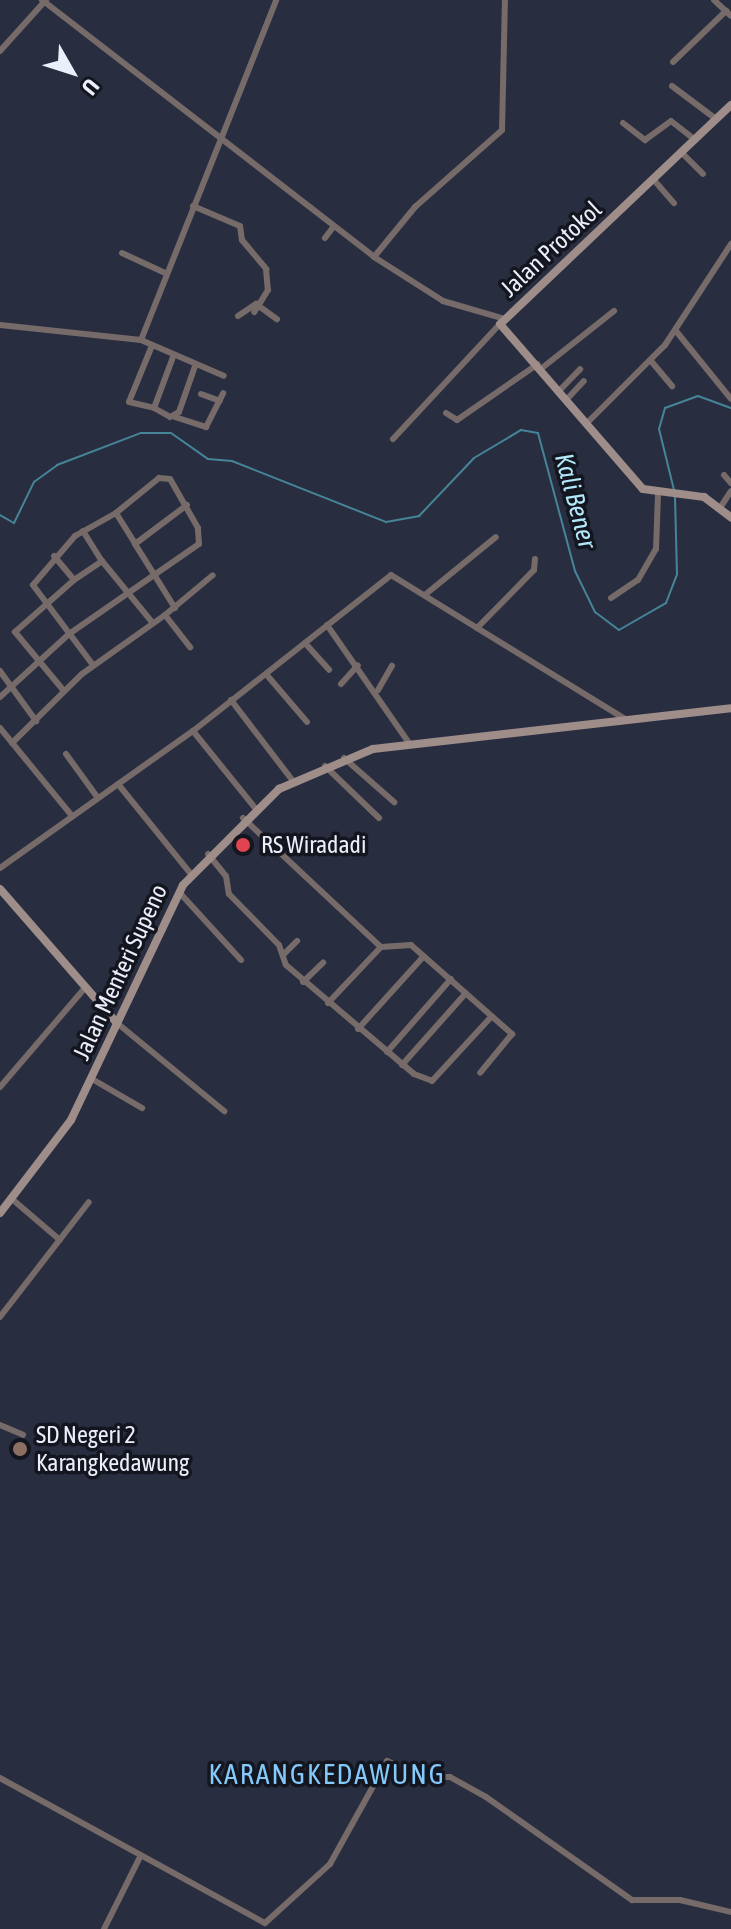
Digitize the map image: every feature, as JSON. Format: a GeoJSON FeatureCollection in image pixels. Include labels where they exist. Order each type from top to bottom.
{"type":"FeatureCollection","features":[{"type":"Feature","properties":{"kind":"main road","name":"Jalan Protokol"},"geometry":{"type":"LineString","coordinates":[[660,494],[633,479],[503,322],[731,105]]}},
{"type":"Feature","properties":{"kind":"main road"},"geometry":{"type":"LineString","coordinates":[[660,494],[688,495],[720,508],[731,517]]}},
{"type":"Feature","properties":{"kind":"main road","name":"Jalan Menteri Supeno"},"geometry":{"type":"LineString","coordinates":[[0,1213],[51,1151],[92,1079],[179,892],[191,874],[243,818],[293,781],[344,758],[409,743],[731,708]]}},
{"type":"Feature","properties":{"kind":"main road"},"geometry":{"type":"LineString","coordinates":[[0,889],[84,989],[117,1023]]}},
{"type":"Feature","properties":{"kind":"street"},"geometry":{"type":"LineString","coordinates":[[141,340],[165,273],[276,0]]}},
{"type":"Feature","properties":{"kind":"street"},"geometry":{"type":"LineString","coordinates":[[374,257],[415,207],[502,130],[505,0]]}},
{"type":"Feature","properties":{"kind":"street"},"geometry":{"type":"LineString","coordinates":[[673,62],[729,13],[714,0]]}},
{"type":"Feature","properties":{"kind":"street"},"geometry":{"type":"LineString","coordinates":[[0,51],[44,1],[374,257],[443,301],[503,322],[393,439]]}},
{"type":"Feature","properties":{"kind":"street"},"geometry":{"type":"LineString","coordinates":[[672,86],[731,121]]}},
{"type":"Feature","properties":{"kind":"street"},"geometry":{"type":"LineString","coordinates":[[623,123],[645,140],[671,121],[695,140]]}},
{"type":"Feature","properties":{"kind":"street"},"geometry":{"type":"LineString","coordinates":[[681,152],[703,174]]}},
{"type":"Feature","properties":{"kind":"street"},"geometry":{"type":"LineString","coordinates":[[653,179],[674,203]]}},
{"type":"Feature","properties":{"kind":"street"},"geometry":{"type":"LineString","coordinates":[[193,206],[241,227],[242,240],[269,275],[254,312]]}},
{"type":"Feature","properties":{"kind":"street"},"geometry":{"type":"LineString","coordinates":[[325,238],[334,226]]}},
{"type":"Feature","properties":{"kind":"street"},"geometry":{"type":"LineString","coordinates":[[588,422],[651,361],[676,331],[731,244]]}},
{"type":"Feature","properties":{"kind":"street"},"geometry":{"type":"LineString","coordinates":[[122,253],[165,273]]}},
{"type":"Feature","properties":{"kind":"street"},"geometry":{"type":"LineString","coordinates":[[238,316],[259,305]]}},
{"type":"Feature","properties":{"kind":"street"},"geometry":{"type":"LineString","coordinates":[[259,305],[277,319]]}},
{"type":"Feature","properties":{"kind":"street"},"geometry":{"type":"LineString","coordinates":[[446,413],[457,420],[540,366],[614,311]]}},
{"type":"Feature","properties":{"kind":"street"},"geometry":{"type":"LineString","coordinates":[[0,325],[141,340],[151,348],[224,376]]}},
{"type":"Feature","properties":{"kind":"street"},"geometry":{"type":"LineString","coordinates":[[676,331],[731,399]]}},
{"type":"Feature","properties":{"kind":"street"},"geometry":{"type":"LineString","coordinates":[[151,348],[129,402],[206,427],[221,397],[201,394]]}},
{"type":"Feature","properties":{"kind":"street"},"geometry":{"type":"LineString","coordinates":[[154,408],[173,357]]}},
{"type":"Feature","properties":{"kind":"street"},"geometry":{"type":"LineString","coordinates":[[651,361],[672,386]]}},
{"type":"Feature","properties":{"kind":"street"},"geometry":{"type":"LineString","coordinates":[[175,417],[195,366]]}},
{"type":"Feature","properties":{"kind":"street"},"geometry":{"type":"LineString","coordinates":[[560,390],[580,369]]}},
{"type":"Feature","properties":{"kind":"street"},"geometry":{"type":"LineString","coordinates":[[568,398],[584,381]]}},
{"type":"Feature","properties":{"kind":"street"},"geometry":{"type":"LineString","coordinates":[[724,475],[731,483]]}},
{"type":"Feature","properties":{"kind":"street"},"geometry":{"type":"LineString","coordinates":[[0,697],[69,634],[201,541],[187,505],[163,477],[116,513],[83,531],[54,556],[33,585],[45,604],[69,634],[93,665]]}},
{"type":"Feature","properties":{"kind":"street"},"geometry":{"type":"LineString","coordinates":[[720,508],[731,491]]}},
{"type":"Feature","properties":{"kind":"street"},"geometry":{"type":"LineString","coordinates":[[611,598],[638,580],[656,549],[660,494]]}},
{"type":"Feature","properties":{"kind":"street"},"geometry":{"type":"LineString","coordinates":[[135,544],[187,505]]}},
{"type":"Feature","properties":{"kind":"street"},"geometry":{"type":"LineString","coordinates":[[116,513],[175,608]]}},
{"type":"Feature","properties":{"kind":"street"},"geometry":{"type":"LineString","coordinates":[[83,531],[102,561],[152,622]]}},
{"type":"Feature","properties":{"kind":"street"},"geometry":{"type":"LineString","coordinates":[[426,594],[496,537]]}},
{"type":"Feature","properties":{"kind":"street"},"geometry":{"type":"LineString","coordinates":[[54,556],[74,580]]}},
{"type":"Feature","properties":{"kind":"street"},"geometry":{"type":"LineString","coordinates":[[477,628],[534,570],[535,559]]}},
{"type":"Feature","properties":{"kind":"street"},"geometry":{"type":"LineString","coordinates":[[64,691],[15,632],[74,580],[102,561]]}},
{"type":"Feature","properties":{"kind":"street"},"geometry":{"type":"LineString","coordinates":[[12,743],[93,665],[175,608],[213,575]]}},
{"type":"Feature","properties":{"kind":"street"},"geometry":{"type":"LineString","coordinates":[[0,868],[193,731],[391,575],[625,719]]}},
{"type":"Feature","properties":{"kind":"street"},"geometry":{"type":"LineString","coordinates":[[165,615],[190,647]]}},
{"type":"Feature","properties":{"kind":"street"},"geometry":{"type":"LineString","coordinates":[[327,625],[378,690],[409,743]]}},
{"type":"Feature","properties":{"kind":"street"},"geometry":{"type":"LineString","coordinates":[[305,643],[329,670]]}},
{"type":"Feature","properties":{"kind":"street"},"geometry":{"type":"LineString","coordinates":[[341,684],[358,665]]}},
{"type":"Feature","properties":{"kind":"street"},"geometry":{"type":"LineString","coordinates":[[378,690],[392,666]]}},
{"type":"Feature","properties":{"kind":"street"},"geometry":{"type":"LineString","coordinates":[[0,671],[36,721]]}},
{"type":"Feature","properties":{"kind":"street"},"geometry":{"type":"LineString","coordinates":[[266,674],[307,722]]}},
{"type":"Feature","properties":{"kind":"street"},"geometry":{"type":"LineString","coordinates":[[231,700],[293,781]]}},
{"type":"Feature","properties":{"kind":"street"},"geometry":{"type":"LineString","coordinates":[[1,731],[72,816]]}},
{"type":"Feature","properties":{"kind":"street"},"geometry":{"type":"LineString","coordinates":[[193,731],[256,809]]}},
{"type":"Feature","properties":{"kind":"street"},"geometry":{"type":"LineString","coordinates":[[66,754],[98,798]]}},
{"type":"Feature","properties":{"kind":"street"},"geometry":{"type":"LineString","coordinates":[[344,758],[394,802]]}},
{"type":"Feature","properties":{"kind":"street"},"geometry":{"type":"LineString","coordinates":[[325,766],[379,818]]}},
{"type":"Feature","properties":{"kind":"street"},"geometry":{"type":"LineString","coordinates":[[118,784],[191,874]]}},
{"type":"Feature","properties":{"kind":"street"},"geometry":{"type":"LineString","coordinates":[[243,818],[381,947]]}},
{"type":"Feature","properties":{"kind":"street"},"geometry":{"type":"LineString","coordinates":[[208,854],[226,876],[229,894],[279,945],[282,957],[303,982],[402,1065],[432,1081],[492,1016]]}},
{"type":"Feature","properties":{"kind":"street"},"geometry":{"type":"LineString","coordinates":[[179,892],[241,960]]}},
{"type":"Feature","properties":{"kind":"street"},"geometry":{"type":"LineString","coordinates":[[282,957],[297,941]]}},
{"type":"Feature","properties":{"kind":"street"},"geometry":{"type":"LineString","coordinates":[[328,1003],[381,947],[411,945],[513,1036],[480,1073]]}},
{"type":"Feature","properties":{"kind":"street"},"geometry":{"type":"LineString","coordinates":[[358,1029],[424,956]]}},
{"type":"Feature","properties":{"kind":"street"},"geometry":{"type":"LineString","coordinates":[[303,982],[323,963]]}},
{"type":"Feature","properties":{"kind":"street"},"geometry":{"type":"LineString","coordinates":[[387,1052],[451,979]]}},
{"type":"Feature","properties":{"kind":"street"},"geometry":{"type":"LineString","coordinates":[[0,1087],[84,989]]}},
{"type":"Feature","properties":{"kind":"street"},"geometry":{"type":"LineString","coordinates":[[402,1065],[466,993]]}},
{"type":"Feature","properties":{"kind":"street"},"geometry":{"type":"LineString","coordinates":[[117,1023],[224,1111]]}},
{"type":"Feature","properties":{"kind":"street"},"geometry":{"type":"LineString","coordinates":[[92,1079],[142,1108]]}},
{"type":"Feature","properties":{"kind":"street"},"geometry":{"type":"LineString","coordinates":[[12,1199],[60,1240]]}},
{"type":"Feature","properties":{"kind":"street"},"geometry":{"type":"LineString","coordinates":[[0,1317],[89,1202]]}},
{"type":"Feature","properties":{"kind":"street"},"geometry":{"type":"LineString","coordinates":[[0,1425],[23,1435]]}},
{"type":"Feature","properties":{"kind":"street"},"geometry":{"type":"LineString","coordinates":[[0,1778],[140,1857],[271,1923],[333,1860],[387,1761],[423,1777],[450,1777],[486,1797],[632,1900],[680,1900],[731,1912]]}},
{"type":"Feature","properties":{"kind":"street"},"geometry":{"type":"LineString","coordinates":[[104,1929],[140,1857]]}},
{"type":"Feature","properties":{"kind":"waterway","name":"Kali Bener"},"geometry":{"type":"LineString","coordinates":[[674,490],[659,429],[665,408],[698,396],[731,408]]}},
{"type":"Feature","properties":{"kind":"waterway","name":"Kali Bener"},"geometry":{"type":"LineString","coordinates":[[0,515],[14,523],[34,482],[57,465],[141,433],[171,433],[208,459],[232,461],[386,522],[419,516],[474,458],[521,430],[538,433],[575,571],[595,612],[619,630],[666,603],[677,574],[675,496]]}},
{"type":"Feature","properties":{"kind":"place","name":"RS Wiradadi"},"geometry":{"type":"Point","coordinates":[243,845]}},
{"type":"Feature","properties":{"kind":"place","name":"SD Negeri 2 Karangkedawung"},"geometry":{"type":"Point","coordinates":[20,1449]}},
{"type":"Feature","properties":{"kind":"district","name":"KARANGKEDAWUNG"},"geometry":{"type":"Point","coordinates":[327,1774]}}]}
